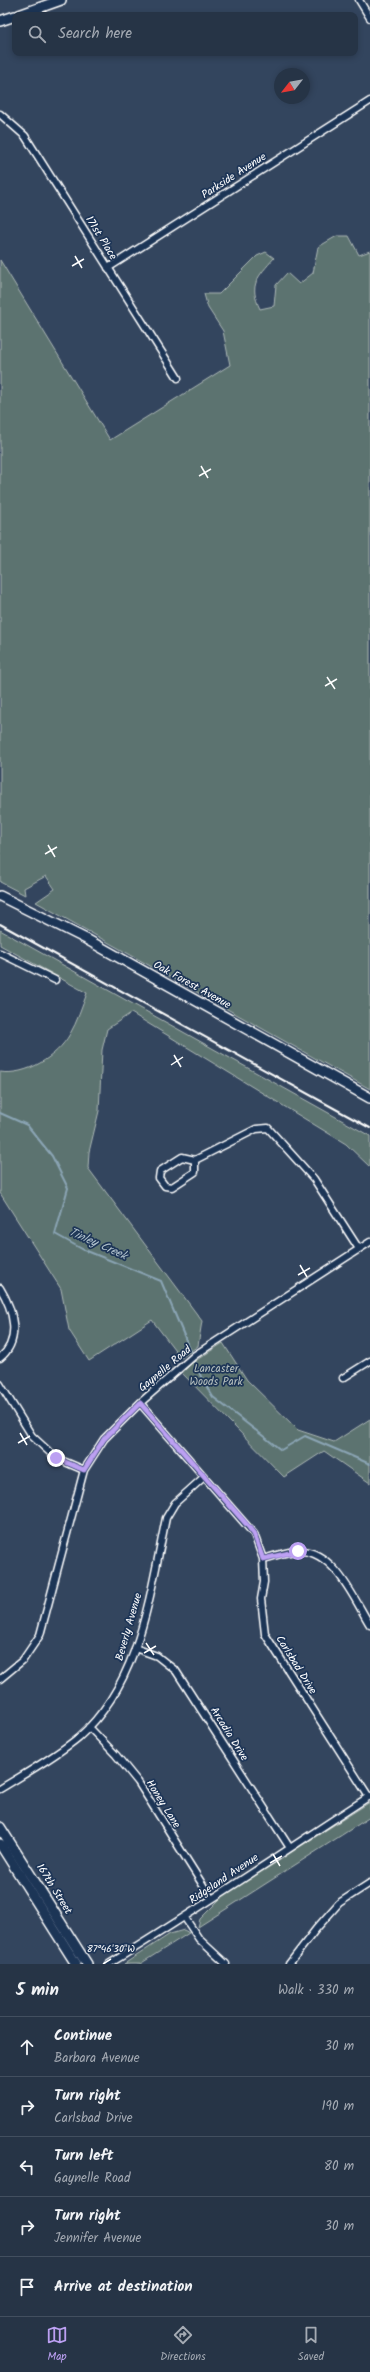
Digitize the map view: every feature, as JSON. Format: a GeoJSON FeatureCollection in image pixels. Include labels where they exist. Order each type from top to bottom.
{"type":"FeatureCollection","features":[{"type":"Feature","properties":{"kind":"street"},"geometry":{"type":"LineString","coordinates":[[359,0],[370,18]]}},
{"type":"Feature","properties":{"kind":"street"},"geometry":{"type":"LineString","coordinates":[[27,12],[56,1]]}},
{"type":"Feature","properties":{"kind":"street"},"geometry":{"type":"LineString","coordinates":[[0,21],[12,17]]}},
{"type":"Feature","properties":{"kind":"street","name":"Parkside Avenue"},"geometry":{"type":"LineString","coordinates":[[108,268],[370,101]]}},
{"type":"Feature","properties":{"kind":"street","name":"171st Place"},"geometry":{"type":"LineString","coordinates":[[0,114],[25,136],[178,378]]}},
{"type":"Feature","properties":{"kind":"street","name":"Oak Forest Avenue"},"geometry":{"type":"LineString","coordinates":[[0,896],[86,939],[370,1098]]}},
{"type":"Feature","properties":{"kind":"street"},"geometry":{"type":"LineString","coordinates":[[0,953],[55,980]]}},
{"type":"Feature","properties":{"kind":"street"},"geometry":{"type":"LineString","coordinates":[[195,1160],[195,1172],[172,1187],[165,1186],[159,1178],[160,1171],[182,1157],[195,1160],[256,1129],[268,1128],[325,1194],[359,1249]]}},
{"type":"Feature","properties":{"kind":"street","name":"Gaynelle Road"},"geometry":{"type":"LineString","coordinates":[[0,1679],[23,1660],[40,1635],[84,1470],[104,1439],[140,1403],[195,1355],[370,1242]]}},
{"type":"Feature","properties":{"kind":"street"},"geometry":{"type":"LineString","coordinates":[[0,1288],[8,1301],[15,1334],[6,1353],[0,1358]]}},
{"type":"Feature","properties":{"kind":"street"},"geometry":{"type":"LineString","coordinates":[[343,1378],[370,1361]]}},
{"type":"Feature","properties":{"kind":"street"},"geometry":{"type":"LineString","coordinates":[[0,1384],[32,1436],[56,1458],[84,1470]]}},
{"type":"Feature","properties":{"kind":"street","name":"Carlsbad Drive"},"geometry":{"type":"LineString","coordinates":[[140,1403],[254,1534],[263,1559],[264,1582],[261,1599],[266,1634],[369,1797]]}},
{"type":"Feature","properties":{"kind":"street","name":"Beverly Avenue"},"geometry":{"type":"LineString","coordinates":[[0,1789],[66,1747],[89,1728],[110,1703],[126,1674],[136,1648],[166,1518],[175,1503],[204,1477]]}},
{"type":"Feature","properties":{"kind":"street"},"geometry":{"type":"LineString","coordinates":[[263,1559],[298,1551],[307,1552],[324,1558],[335,1568],[370,1625]]}},
{"type":"Feature","properties":{"kind":"street","name":"Arcadia Drive"},"geometry":{"type":"LineString","coordinates":[[136,1648],[164,1660],[179,1675],[290,1848]]}},
{"type":"Feature","properties":{"kind":"street","name":"Honey Lane"},"geometry":{"type":"LineString","coordinates":[[89,1728],[116,1755],[138,1782],[211,1898]]}},
{"type":"Feature","properties":{"kind":"street","name":"Ridgeland Avenue"},"geometry":{"type":"LineString","coordinates":[[110,1964],[185,1918],[211,1898],[369,1797]]}},
{"type":"Feature","properties":{"kind":"street","name":"167th Street"},"geometry":{"type":"LineString","coordinates":[[0,1827],[3,1845],[76,1964]]}},
{"type":"Feature","properties":{"kind":"street","name":"167th Street"},"geometry":{"type":"LineString","coordinates":[[3,1845],[87,1964]]}},
{"type":"Feature","properties":{"kind":"street"},"geometry":{"type":"LineString","coordinates":[[289,1964],[316,1929],[339,1904],[370,1883]]}},
{"type":"Feature","properties":{"kind":"street"},"geometry":{"type":"LineString","coordinates":[[185,1918],[199,1939],[226,1964]]}},
{"type":"Feature","properties":{"kind":"green space"},"geometry":{"type":"Polygon","coordinates":[[[337,236],[349,236],[359,255],[370,251],[370,1089],[36,902],[55,889],[46,876],[24,888],[25,895],[0,882],[0,260],[110,440],[230,365],[223,331],[208,308],[204,294],[219,294],[257,256],[266,252],[274,258],[263,270],[256,281],[256,300],[260,309],[274,306],[276,285],[287,273],[299,284],[313,273],[318,247],[337,236]]]}},
{"type":"Feature","properties":{"kind":"green space"},"geometry":{"type":"Polygon","coordinates":[[[0,930],[370,1136],[370,1167],[346,1144],[131,1013],[107,1029],[102,1050],[99,1111],[89,1152],[88,1168],[202,1321],[198,1346],[181,1358],[152,1320],[89,1361],[69,1330],[61,1289],[0,1193],[0,1072],[20,1071],[30,1068],[49,1057],[57,1050],[73,1029],[87,993],[0,945],[0,930]]]}},
{"type":"Feature","properties":{"kind":"green space","name":"Lancaster Woods Park"},"geometry":{"type":"Polygon","coordinates":[[[223,1343],[247,1380],[298,1430],[334,1442],[370,1419],[370,1483],[324,1451],[284,1477],[182,1373],[192,1363],[223,1343]]]}},
{"type":"Feature","properties":{"kind":"green space"},"geometry":{"type":"Polygon","coordinates":[[[370,1802],[370,1817],[198,1927],[200,1919],[224,1895],[370,1802]]]}},
{"type":"Feature","properties":{"kind":"green space"},"geometry":{"type":"Polygon","coordinates":[[[184,1930],[189,1933],[140,1964],[124,1964],[170,1934],[184,1930]]]}},
{"type":"Feature","properties":{"kind":"waterway","name":"Tinley Creek"},"geometry":{"type":"LineString","coordinates":[[0,1113],[27,1125],[52,1156],[68,1188],[55,1234],[82,1249],[161,1281],[191,1352]]}},
{"type":"Feature","properties":{"kind":"waterway","name":"Tinley Creek"},"geometry":{"type":"LineString","coordinates":[[195,1363],[202,1379],[213,1397],[281,1450],[305,1436],[370,1464]]}},
{"type":"Feature","properties":{"kind":"railway"},"geometry":{"type":"LineString","coordinates":[[0,924],[370,1128]]}},
{"type":"Feature","properties":{"kind":"route"},"geometry":{"type":"LineString","coordinates":[[56,1458],[84,1470],[104,1439],[140,1403],[204,1477],[242,1518],[254,1534],[263,1559],[298,1551]]}}]}
